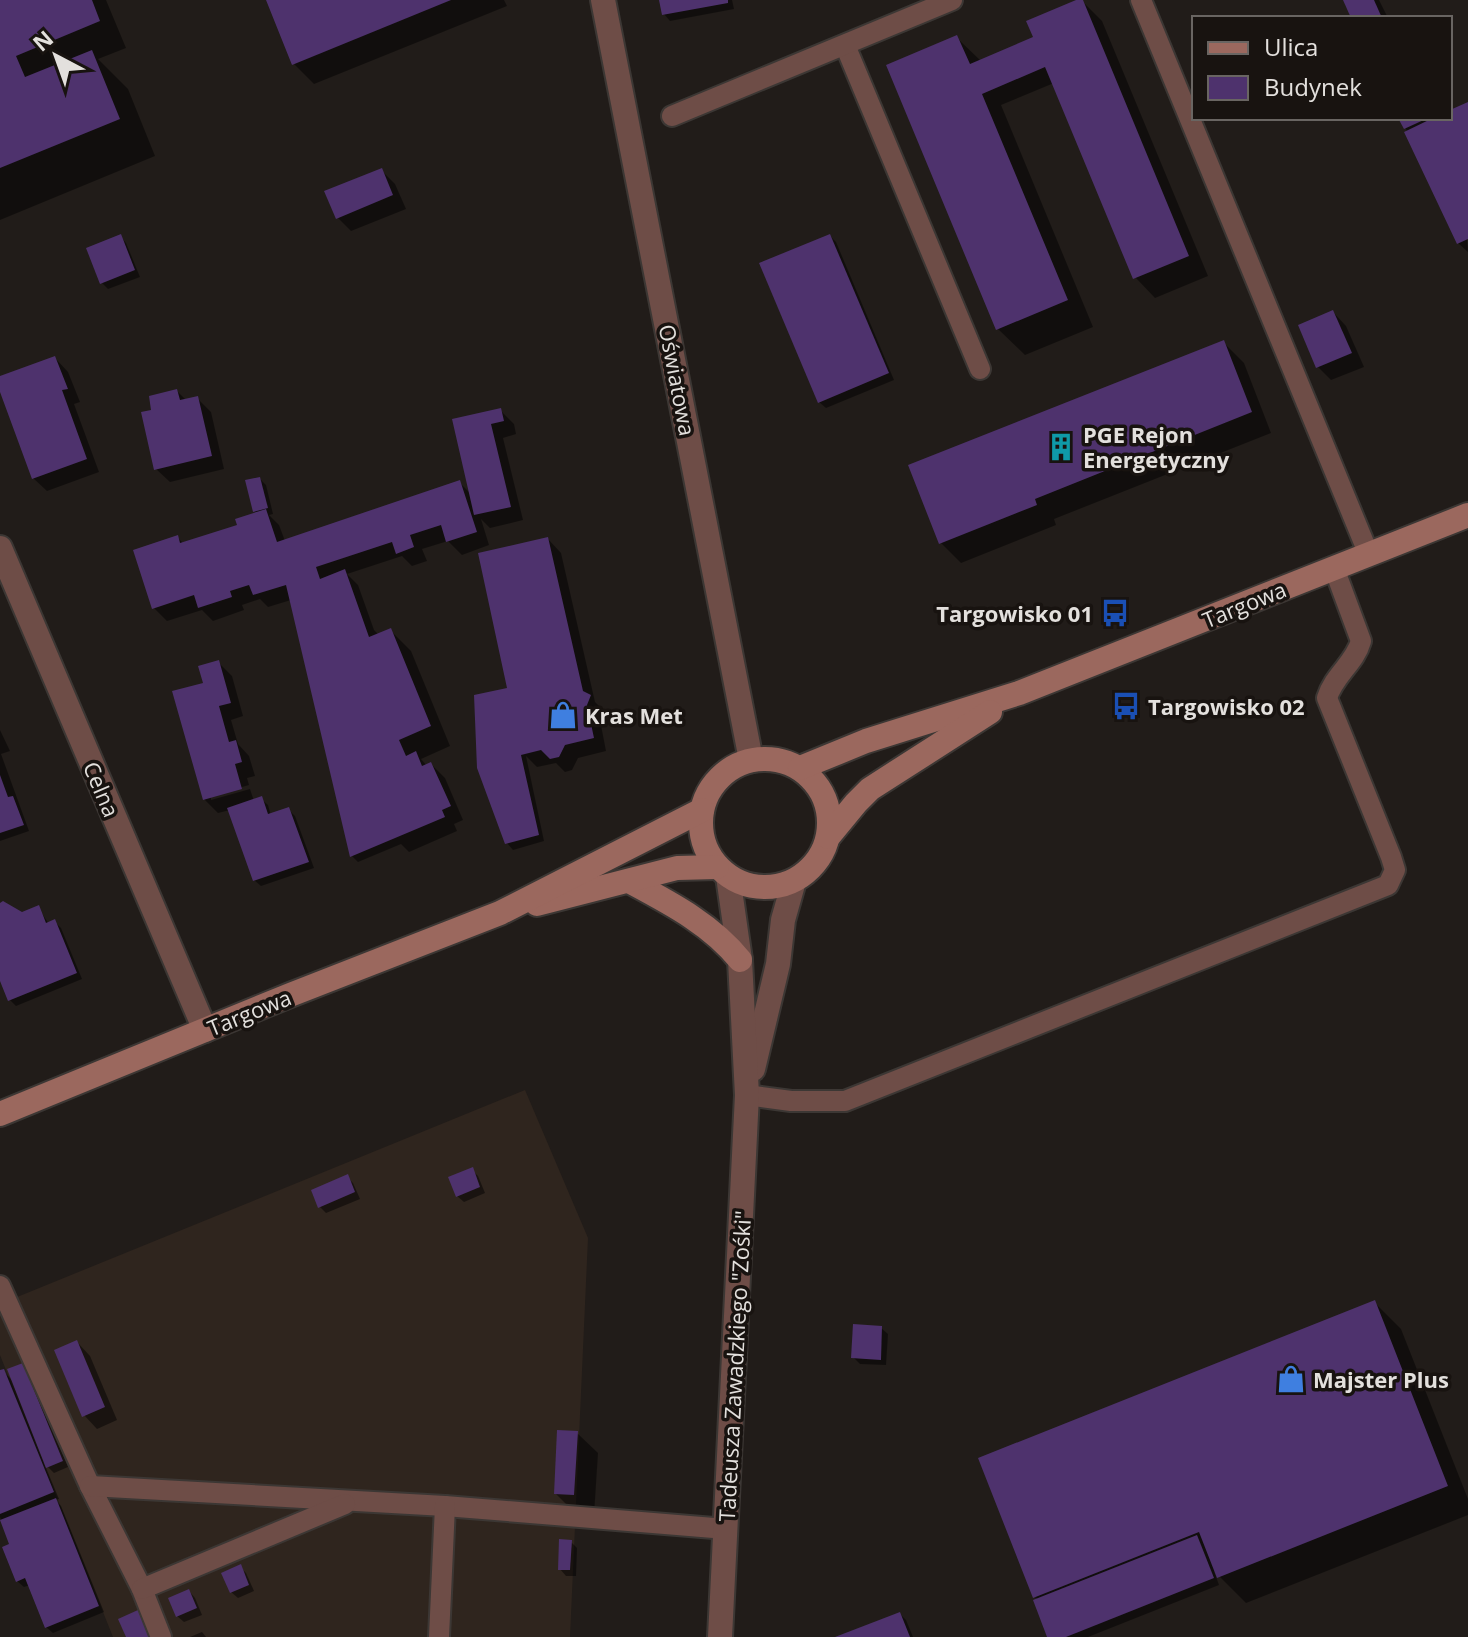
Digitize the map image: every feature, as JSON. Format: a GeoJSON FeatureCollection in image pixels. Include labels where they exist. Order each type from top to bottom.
{"type":"FeatureCollection","features":[{"type":"Feature","properties":{"kind":"street","name":"Oświatowa"},"geometry":{"type":"LineString","coordinates":[[603,0],[751,760]]}},
{"type":"Feature","properties":{"kind":"street","name":"Targowa"},"geometry":{"type":"LineString","coordinates":[[800,768],[866,741],[1019,693],[1468,515]]}},
{"type":"Feature","properties":{"kind":"street","name":"Celna"},"geometry":{"type":"LineString","coordinates":[[0,548],[205,1030]]}},
{"type":"Feature","properties":{"kind":"street","name":"Targowa"},"geometry":{"type":"LineString","coordinates":[[828,837],[870,789],[1019,693]]}},
{"type":"Feature","properties":{"kind":"street"},"geometry":{"type":"LineString","coordinates":[[768,758],[800,768],[822,791],[830,821],[828,837],[816,863],[794,881],[777,887],[760,888],[744,884],[723,872],[703,840],[702,810],[708,792],[719,778],[751,760],[768,758]]}},
{"type":"Feature","properties":{"kind":"street","name":"Targowa"},"geometry":{"type":"LineString","coordinates":[[0,1114],[500,913],[702,810]]}},
{"type":"Feature","properties":{"kind":"street","name":"Targowa"},"geometry":{"type":"LineString","coordinates":[[500,913],[677,868],[723,872]]}},
{"type":"Feature","properties":{"kind":"street","name":"Tadeusza Zawadzkiego \"Zośki\""},"geometry":{"type":"LineString","coordinates":[[720,1637],[747,1095],[740,960],[723,872]]}},
{"type":"Feature","properties":{"kind":"street"},"geometry":{"type":"LineString","coordinates":[[629,881],[682,911],[724,940],[740,960]]}},
{"type":"Feature","properties":{"kind":"street","name":"Tadeusza Zawadzkiego \"Zośki\""},"geometry":{"type":"LineString","coordinates":[[747,1095],[794,881]]}},
{"type":"Feature","properties":{"kind":"lane"},"geometry":{"type":"LineString","coordinates":[[672,116],[952,0]]}},
{"type":"Feature","properties":{"kind":"lane"},"geometry":{"type":"LineString","coordinates":[[1141,0],[1369,555]]}},
{"type":"Feature","properties":{"kind":"lane"},"geometry":{"type":"LineString","coordinates":[[845,45],[980,369]]}},
{"type":"Feature","properties":{"kind":"lane"},"geometry":{"type":"LineString","coordinates":[[747,1095],[791,1101],[845,1101],[1388,885],[1395,870],[1391,857],[1327,698],[1332,683],[1358,652],[1361,641],[1334,568]]}},
{"type":"Feature","properties":{"kind":"lane"},"geometry":{"type":"LineString","coordinates":[[0,1286],[90,1486],[142,1589],[161,1637]]}},
{"type":"Feature","properties":{"kind":"lane"},"geometry":{"type":"LineString","coordinates":[[90,1486],[445,1506],[726,1529]]}},
{"type":"Feature","properties":{"kind":"lane"},"geometry":{"type":"LineString","coordinates":[[142,1589],[352,1501]]}},
{"type":"Feature","properties":{"kind":"lane"},"geometry":{"type":"LineString","coordinates":[[439,1637],[445,1506]]}},
{"type":"Feature","properties":{"kind":"shaded area"},"geometry":{"type":"Polygon","coordinates":[[[525,1090],[588,1238],[570,1637],[113,1637],[0,1355],[0,1304],[525,1090]]]}},
{"type":"Feature","properties":{"kind":"building"},"geometry":{"type":"Polygon","coordinates":[[[0,0],[92,0],[100,21],[16,56],[25,77],[92,50],[120,119],[0,168],[0,0]]]}},
{"type":"Feature","properties":{"kind":"building"},"geometry":{"type":"Polygon","coordinates":[[[266,0],[451,0],[292,65],[266,0]]]}},
{"type":"Feature","properties":{"kind":"building"},"geometry":{"type":"Polygon","coordinates":[[[659,0],[728,0],[728,3],[662,15],[659,0]]]}},
{"type":"Feature","properties":{"kind":"building"},"geometry":{"type":"Polygon","coordinates":[[[1076,0],[1083,0],[1189,256],[1133,279],[1045,67],[982,94],[1068,300],[996,330],[886,65],[957,35],[970,64],[1033,37],[1026,21],[1076,0]]]}},
{"type":"Feature","properties":{"kind":"building"},"geometry":{"type":"Polygon","coordinates":[[[1343,0],[1374,0],[1381,16],[1350,16],[1343,0]]]}},
{"type":"Feature","properties":{"kind":"building"},"geometry":{"type":"Polygon","coordinates":[[[1468,102],[1468,239],[1457,244],[1404,132],[1429,120],[1452,120],[1452,109],[1468,102]]]}},
{"type":"Feature","properties":{"kind":"building"},"geometry":{"type":"Polygon","coordinates":[[[1399,120],[1424,120],[1404,129],[1399,120]]]}},
{"type":"Feature","properties":{"kind":"building"},"geometry":{"type":"Polygon","coordinates":[[[382,168],[393,195],[336,219],[324,191],[382,168]]]}},
{"type":"Feature","properties":{"kind":"building"},"geometry":{"type":"Polygon","coordinates":[[[121,234],[135,270],[100,284],[86,248],[121,234]]]}},
{"type":"Feature","properties":{"kind":"building"},"geometry":{"type":"Polygon","coordinates":[[[830,234],[889,373],[818,403],[759,263],[830,234]]]}},
{"type":"Feature","properties":{"kind":"building"},"geometry":{"type":"Polygon","coordinates":[[[1333,310],[1352,353],[1316,368],[1298,325],[1333,310]]]}},
{"type":"Feature","properties":{"kind":"building","name":"PGE Rejon Energetyczny"},"geometry":{"type":"Polygon","coordinates":[[[1224,340],[1252,412],[1035,499],[1037,505],[939,544],[908,465],[1224,340]]]}},
{"type":"Feature","properties":{"kind":"building"},"geometry":{"type":"Polygon","coordinates":[[[55,356],[68,389],[62,390],[87,459],[32,479],[0,392],[0,376],[55,356]]]}},
{"type":"Feature","properties":{"kind":"building"},"geometry":{"type":"Polygon","coordinates":[[[177,389],[180,400],[198,396],[212,456],[154,470],[141,412],[151,410],[149,396],[177,389]]]}},
{"type":"Feature","properties":{"kind":"building"},"geometry":{"type":"Polygon","coordinates":[[[501,408],[504,421],[491,424],[511,507],[474,515],[452,419],[501,408]]]}},
{"type":"Feature","properties":{"kind":"building"},"geometry":{"type":"Polygon","coordinates":[[[260,477],[268,508],[253,512],[245,480],[260,477]]]}},
{"type":"Feature","properties":{"kind":"building"},"geometry":{"type":"Polygon","coordinates":[[[460,480],[477,532],[446,542],[441,525],[410,535],[414,547],[396,554],[392,542],[316,567],[320,579],[345,569],[369,637],[391,628],[431,726],[399,740],[406,756],[416,751],[422,766],[431,762],[451,806],[442,810],[445,817],[350,857],[286,585],[253,595],[249,585],[230,591],[232,597],[198,608],[194,595],[152,609],[133,550],[178,535],[180,543],[237,525],[235,519],[266,509],[277,542],[460,480]]]}},
{"type":"Feature","properties":{"kind":"building"},"geometry":{"type":"Polygon","coordinates":[[[548,537],[583,691],[591,695],[587,705],[594,738],[565,745],[559,757],[550,759],[541,750],[521,755],[539,835],[505,844],[477,768],[474,695],[507,688],[478,553],[548,537]]]}},
{"type":"Feature","properties":{"kind":"building"},"geometry":{"type":"Polygon","coordinates":[[[219,660],[231,703],[219,706],[229,742],[236,740],[242,762],[235,764],[242,789],[203,800],[172,691],[203,683],[198,666],[219,660]]]}},
{"type":"Feature","properties":{"kind":"building"},"geometry":{"type":"Polygon","coordinates":[[[0,775],[8,797],[13,796],[24,825],[0,833],[0,775]]]}},
{"type":"Feature","properties":{"kind":"building"},"geometry":{"type":"Polygon","coordinates":[[[262,796],[268,814],[289,807],[309,862],[253,881],[227,808],[262,796]]]}},
{"type":"Feature","properties":{"kind":"building"},"geometry":{"type":"Polygon","coordinates":[[[3,901],[22,912],[39,905],[46,923],[55,919],[77,973],[8,1001],[0,981],[0,903],[3,901]]]}},
{"type":"Feature","properties":{"kind":"building"},"geometry":{"type":"Polygon","coordinates":[[[473,1167],[480,1187],[456,1197],[448,1177],[473,1167]]]}},
{"type":"Feature","properties":{"kind":"building"},"geometry":{"type":"Polygon","coordinates":[[[348,1174],[355,1192],[318,1208],[311,1190],[348,1174]]]}},
{"type":"Feature","properties":{"kind":"building","name":"Majster Plus"},"geometry":{"type":"Polygon","coordinates":[[[1375,1300],[1448,1486],[1217,1578],[1199,1532],[1033,1598],[978,1458],[1375,1300]]]}},
{"type":"Feature","properties":{"kind":"building"},"geometry":{"type":"Polygon","coordinates":[[[853,1324],[882,1326],[881,1360],[851,1358],[853,1324]]]}},
{"type":"Feature","properties":{"kind":"building"},"geometry":{"type":"Polygon","coordinates":[[[77,1340],[105,1407],[82,1417],[54,1350],[77,1340]]]}},
{"type":"Feature","properties":{"kind":"building"},"geometry":{"type":"Polygon","coordinates":[[[23,1363],[63,1461],[46,1468],[7,1369],[23,1363]]]}},
{"type":"Feature","properties":{"kind":"building"},"geometry":{"type":"Polygon","coordinates":[[[4,1369],[54,1492],[0,1514],[0,1370],[4,1369]]]}},
{"type":"Feature","properties":{"kind":"building"},"geometry":{"type":"Polygon","coordinates":[[[557,1430],[578,1431],[574,1495],[554,1494],[557,1430]]]}},
{"type":"Feature","properties":{"kind":"building"},"geometry":{"type":"Polygon","coordinates":[[[56,1498],[99,1606],[45,1628],[25,1578],[16,1582],[2,1547],[9,1544],[0,1520],[56,1498]]]}},
{"type":"Feature","properties":{"kind":"building"},"geometry":{"type":"Polygon","coordinates":[[[1197,1535],[1214,1578],[1066,1637],[1047,1637],[1033,1600],[1197,1535]]]}},
{"type":"Feature","properties":{"kind":"building"},"geometry":{"type":"Polygon","coordinates":[[[559,1539],[572,1540],[570,1570],[558,1570],[559,1539]]]}},
{"type":"Feature","properties":{"kind":"building"},"geometry":{"type":"Polygon","coordinates":[[[241,1564],[249,1585],[230,1593],[221,1573],[241,1564]]]}},
{"type":"Feature","properties":{"kind":"building"},"geometry":{"type":"Polygon","coordinates":[[[189,1589],[197,1608],[176,1617],[168,1598],[189,1589]]]}},
{"type":"Feature","properties":{"kind":"building"},"geometry":{"type":"Polygon","coordinates":[[[138,1610],[149,1637],[126,1637],[118,1619],[138,1610]]]}},
{"type":"Feature","properties":{"kind":"building"},"geometry":{"type":"Polygon","coordinates":[[[900,1612],[910,1637],[835,1637],[900,1612]]]}},
{"type":"Feature","properties":{"kind":"place","name":"PGE Rejon Energetyczny"},"geometry":{"type":"Point","coordinates":[1061,447]}},
{"type":"Feature","properties":{"kind":"place","name":"Targowisko 01"},"geometry":{"type":"Point","coordinates":[1115,613]}},
{"type":"Feature","properties":{"kind":"place","name":"Targowisko 02"},"geometry":{"type":"Point","coordinates":[1126,706]}},
{"type":"Feature","properties":{"kind":"place","name":"Kras Met"},"geometry":{"type":"Point","coordinates":[563,715]}},
{"type":"Feature","properties":{"kind":"place","name":"Majster Plus"},"geometry":{"type":"Point","coordinates":[1291,1379]}}]}
